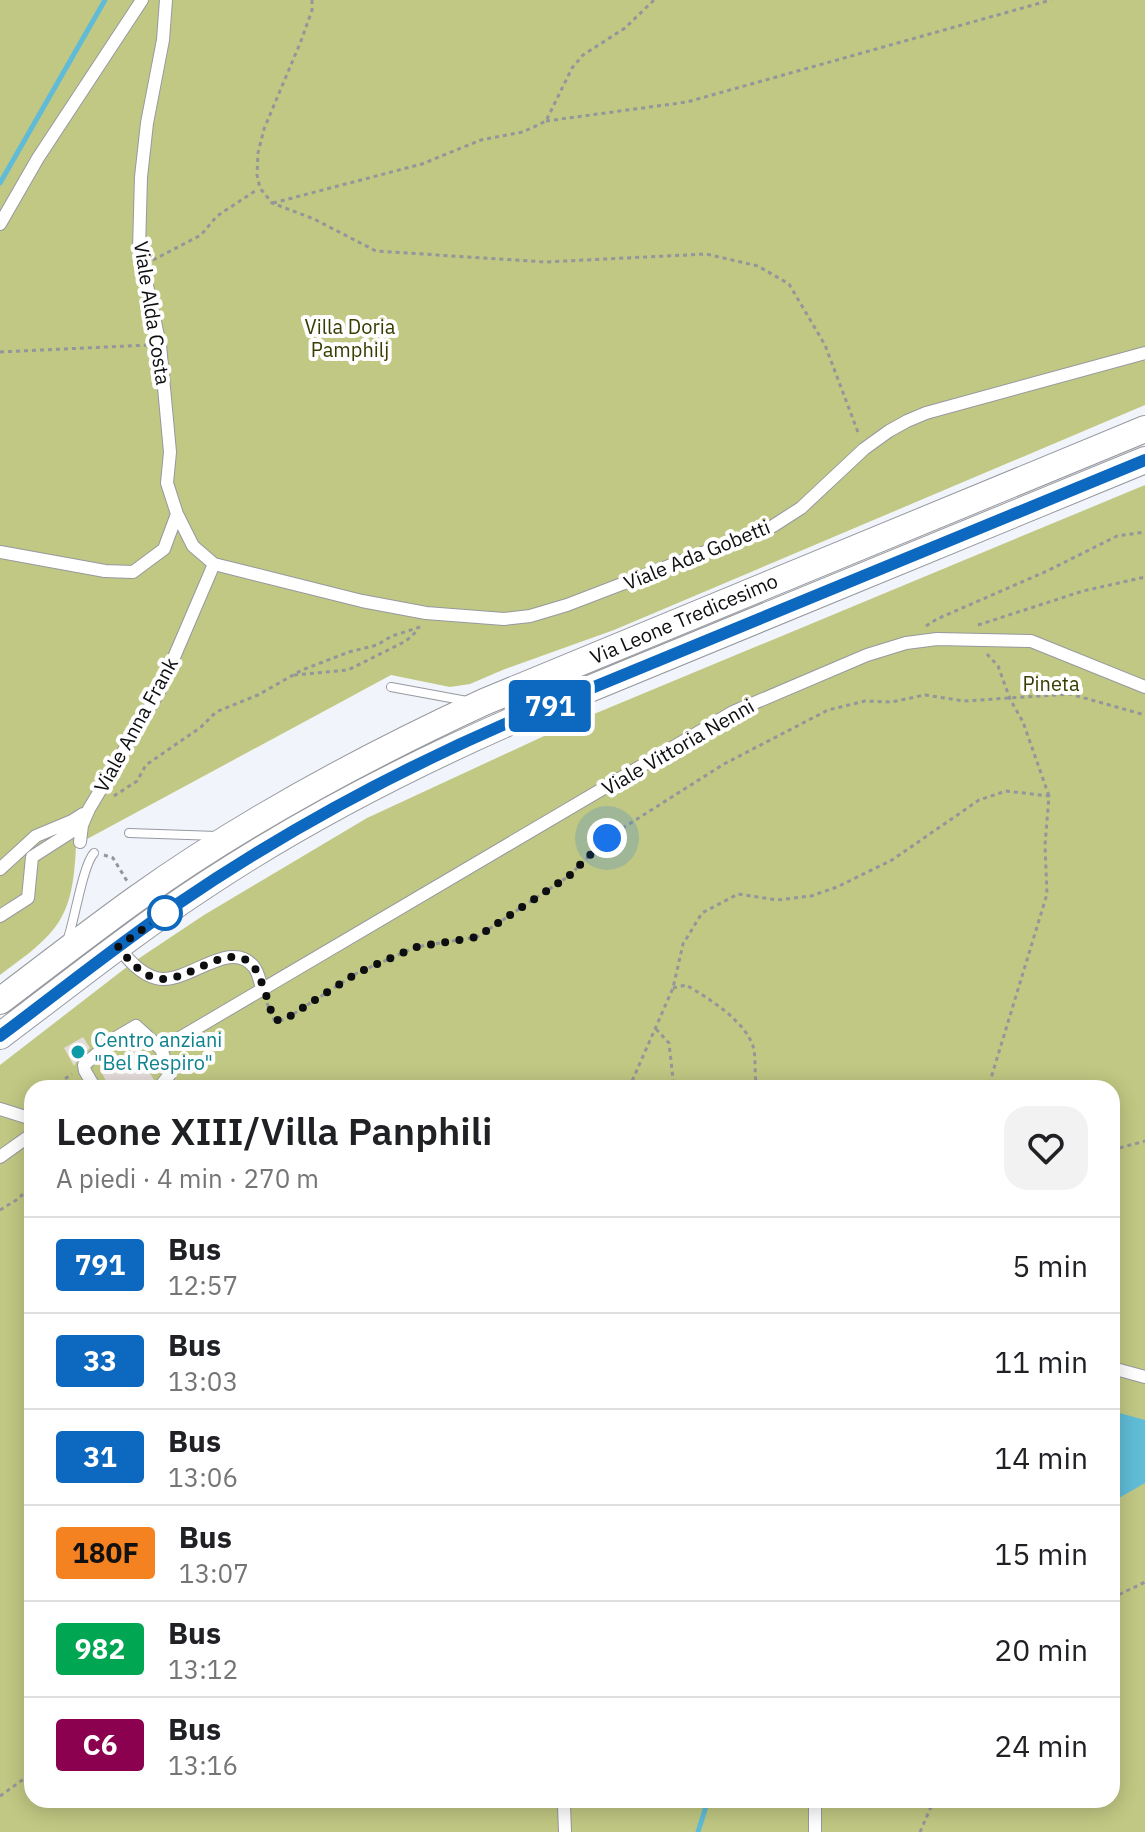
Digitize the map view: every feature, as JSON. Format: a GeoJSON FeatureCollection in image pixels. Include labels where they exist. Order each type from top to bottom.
{"type":"FeatureCollection","features":[{"type":"Feature","properties":{"kind":"main road","name":"Via Leone Tredicesimo"},"geometry":{"type":"LineString","coordinates":[[0,1001],[136,898],[230,837],[381,751],[484,702],[1145,429]]}},
{"type":"Feature","properties":{"kind":"main road","name":"Via Leone Tredicesimo"},"geometry":{"type":"LineString","coordinates":[[0,1036],[195,892],[342,803],[428,759],[529,714],[1145,460]]}},
{"type":"Feature","properties":{"kind":"street"},"geometry":{"type":"LineString","coordinates":[[0,224],[38,158],[142,0]]}},
{"type":"Feature","properties":{"kind":"street","name":"Viale Alda Costa"},"geometry":{"type":"LineString","coordinates":[[166,0],[163,40],[147,123],[141,177],[139,249],[160,345],[170,452],[167,483],[177,514],[193,546],[214,564]]}},
{"type":"Feature","properties":{"kind":"street","name":"Viale Ada Gobetti"},"geometry":{"type":"LineString","coordinates":[[214,564],[362,601],[426,613],[504,619],[530,616],[581,600],[773,526],[801,508],[864,449],[889,431],[926,413],[1145,353]]}},
{"type":"Feature","properties":{"kind":"street"},"geometry":{"type":"LineString","coordinates":[[0,552],[105,571],[133,572],[164,549],[177,514]]}},
{"type":"Feature","properties":{"kind":"street","name":"Viale Anna Frank"},"geometry":{"type":"LineString","coordinates":[[80,842],[82,825],[89,809],[160,690],[214,564]]}},
{"type":"Feature","properties":{"kind":"street","name":"Viale Vittoria Nenni"},"geometry":{"type":"LineString","coordinates":[[161,1049],[733,712],[867,655],[895,646],[937,639],[1031,641],[1145,687]]}},
{"type":"Feature","properties":{"kind":"street"},"geometry":{"type":"LineString","coordinates":[[0,869],[36,836],[72,821],[89,809]]}},
{"type":"Feature","properties":{"kind":"street"},"geometry":{"type":"LineString","coordinates":[[0,916],[28,898],[32,857],[82,825]]}},
{"type":"Feature","properties":{"kind":"street"},"geometry":{"type":"LineString","coordinates":[[118,947],[143,972],[162,979],[178,978],[217,960],[243,959],[255,968],[263,991]]}},
{"type":"Feature","properties":{"kind":"street"},"geometry":{"type":"LineString","coordinates":[[90,1080],[84,1065],[114,1039],[136,1026],[161,1049],[170,1074],[165,1080]]}},
{"type":"Feature","properties":{"kind":"street"},"geometry":{"type":"LineString","coordinates":[[0,1109],[24,1116]]}},
{"type":"Feature","properties":{"kind":"street"},"geometry":{"type":"LineString","coordinates":[[0,1157],[24,1140]]}},
{"type":"Feature","properties":{"kind":"street"},"geometry":{"type":"LineString","coordinates":[[1120,1370],[1145,1377]]}},
{"type":"Feature","properties":{"kind":"street"},"geometry":{"type":"LineString","coordinates":[[564,1808],[565,1832]]}},
{"type":"Feature","properties":{"kind":"street"},"geometry":{"type":"LineString","coordinates":[[815,1808],[815,1832]]}},
{"type":"Feature","properties":{"kind":"lane"},"geometry":{"type":"LineString","coordinates":[[391,687],[445,699],[484,702]]}},
{"type":"Feature","properties":{"kind":"lane"},"geometry":{"type":"LineString","coordinates":[[129,833],[230,837]]}},
{"type":"Feature","properties":{"kind":"lane"},"geometry":{"type":"LineString","coordinates":[[63,954],[78,910],[87,862],[94,853]]}},
{"type":"Feature","properties":{"kind":"path"},"geometry":{"type":"LineString","coordinates":[[312,0],[312,10],[264,129],[258,153],[260,188],[272,203],[314,219],[376,251],[545,262],[706,254],[758,266],[789,284],[825,345],[864,449]]}},
{"type":"Feature","properties":{"kind":"path"},"geometry":{"type":"LineString","coordinates":[[546,121],[572,68],[583,55],[625,28],[654,0]]}},
{"type":"Feature","properties":{"kind":"path"},"geometry":{"type":"LineString","coordinates":[[272,203],[422,164],[481,140],[523,132],[546,121],[687,102],[1051,0]]}},
{"type":"Feature","properties":{"kind":"path"},"geometry":{"type":"LineString","coordinates":[[143,265],[201,235],[217,216],[260,188]]}},
{"type":"Feature","properties":{"kind":"path"},"geometry":{"type":"LineString","coordinates":[[0,352],[160,345]]}},
{"type":"Feature","properties":{"kind":"path"},"geometry":{"type":"LineString","coordinates":[[895,646],[937,619],[1047,571],[1117,536],[1145,532]]}},
{"type":"Feature","properties":{"kind":"path"},"geometry":{"type":"LineString","coordinates":[[937,639],[1083,591],[1145,577]]}},
{"type":"Feature","properties":{"kind":"path"},"geometry":{"type":"LineString","coordinates":[[89,809],[137,781],[146,765],[201,727],[216,712],[258,695],[290,675],[421,627],[406,641],[348,670],[290,675]]}},
{"type":"Feature","properties":{"kind":"path"},"geometry":{"type":"LineString","coordinates":[[974,640],[998,666],[1010,699],[1023,722],[1049,796],[1045,845],[1047,894],[990,1080]]}},
{"type":"Feature","properties":{"kind":"path"},"geometry":{"type":"LineString","coordinates":[[263,991],[274,1020],[284,1020],[357,973],[416,947],[477,937],[569,876],[607,838],[724,764],[828,710],[865,701],[891,702],[925,695],[964,701],[1070,694],[1145,715]]}},
{"type":"Feature","properties":{"kind":"path"},"geometry":{"type":"LineString","coordinates":[[633,1080],[673,988],[683,944],[702,913],[738,894],[777,900],[811,896],[892,860],[979,800],[1006,791],[1049,796]]}},
{"type":"Feature","properties":{"kind":"path"},"geometry":{"type":"LineString","coordinates":[[94,853],[113,858],[136,898]]}},
{"type":"Feature","properties":{"kind":"path"},"geometry":{"type":"LineString","coordinates":[[673,988],[686,985],[739,1025],[753,1047],[756,1080]]}},
{"type":"Feature","properties":{"kind":"path"},"geometry":{"type":"LineString","coordinates":[[656,1029],[669,1043],[673,1080]]}},
{"type":"Feature","properties":{"kind":"path"},"geometry":{"type":"LineString","coordinates":[[63,1080],[84,1065]]}},
{"type":"Feature","properties":{"kind":"path"},"geometry":{"type":"LineString","coordinates":[[1120,1148],[1145,1141]]}},
{"type":"Feature","properties":{"kind":"path"},"geometry":{"type":"LineString","coordinates":[[0,1210],[24,1193]]}},
{"type":"Feature","properties":{"kind":"path"},"geometry":{"type":"LineString","coordinates":[[1120,1594],[1145,1582]]}},
{"type":"Feature","properties":{"kind":"path"},"geometry":{"type":"LineString","coordinates":[[0,1796],[24,1779]]}},
{"type":"Feature","properties":{"kind":"path"},"geometry":{"type":"LineString","coordinates":[[920,1832],[930,1808]]}},
{"type":"Feature","properties":{"kind":"green space","name":"Villa Doria Pamphilj"},"geometry":{"type":"Polygon","coordinates":[[[0,0],[1145,0],[1145,405],[614,630],[470,684],[450,687],[391,675],[76,845],[71,890],[59,922],[36,947],[0,975],[0,0]]]}},
{"type":"Feature","properties":{"kind":"green space","name":"Pineta"},"geometry":{"type":"Polygon","coordinates":[[[1145,485],[1145,1832],[0,1832],[0,1065],[132,963],[204,915],[367,818],[570,724],[1145,485]]]}},
{"type":"Feature","properties":{"kind":"water"},"geometry":{"type":"Polygon","coordinates":[[[1120,1413],[1145,1420],[1145,1483],[1120,1497],[1120,1413]]]}},
{"type":"Feature","properties":{"kind":"building","name":"Centro anziani \"Bel Respiro\""},"geometry":{"type":"Polygon","coordinates":[[[83,1037],[90,1048],[74,1066],[64,1048],[83,1037]]]}},
{"type":"Feature","properties":{"kind":"building"},"geometry":{"type":"Polygon","coordinates":[[[136,1049],[154,1080],[106,1080],[100,1070],[136,1049]]]}},
{"type":"Feature","properties":{"kind":"waterway"},"geometry":{"type":"LineString","coordinates":[[0,183],[105,0]]}},
{"type":"Feature","properties":{"kind":"waterway"},"geometry":{"type":"LineString","coordinates":[[698,1832],[706,1808]]}},
{"type":"Feature","properties":{"kind":"bus line","name":"791"},"geometry":{"type":"LineString","coordinates":[[0,1036],[118,947],[220,876],[318,816],[415,765],[514,720],[1145,460]]}},
{"type":"Feature","properties":{"kind":"place","name":"Centro anziani \"Bel Respiro\""},"geometry":{"type":"Point","coordinates":[78,1052]}},
{"type":"Feature","properties":{"kind":"route"},"geometry":{"type":"LineString","coordinates":[[165,913],[118,947],[132,963],[154,978],[171,979],[217,960],[243,959],[255,968],[274,1020],[284,1020],[357,973],[416,947],[477,937],[569,876],[607,838]]}}]}
